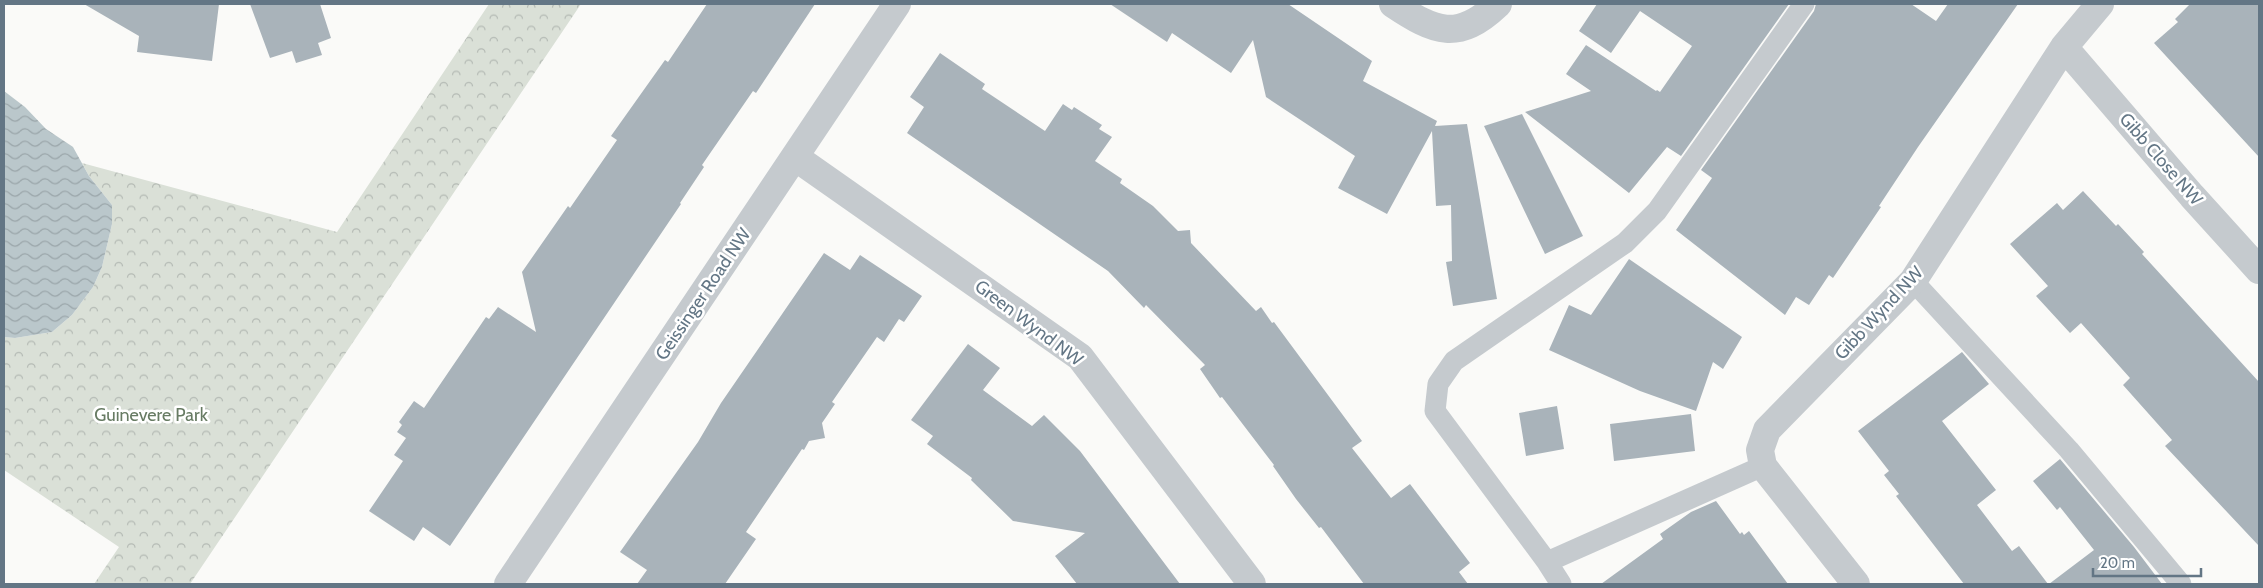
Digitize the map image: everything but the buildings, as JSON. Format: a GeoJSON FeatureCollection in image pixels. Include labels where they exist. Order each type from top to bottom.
{"type":"FeatureCollection","features":[{"type":"Feature","properties":{"kind":"street","name":"Geissinger Road NW"},"geometry":{"type":"LineString","coordinates":[[508,584],[898,4]]}},
{"type":"Feature","properties":{"kind":"street"},"geometry":{"type":"LineString","coordinates":[[1393,4],[1416,19],[1435,27],[1452,30],[1466,28],[1485,16],[1498,4]]}},
{"type":"Feature","properties":{"kind":"street","name":"Gibb Wynd NW"},"geometry":{"type":"LineString","coordinates":[[1763,466],[1760,450],[1767,430],[1913,281],[2064,47],[2100,4]]}},
{"type":"Feature","properties":{"kind":"street","name":"Gibb Close NW"},"geometry":{"type":"LineString","coordinates":[[2064,47],[2192,196],[2259,270]]}},
{"type":"Feature","properties":{"kind":"street","name":"Green Wynd NW"},"geometry":{"type":"LineString","coordinates":[[795,157],[1080,356],[1252,584]]}},
{"type":"Feature","properties":{"kind":"street"},"geometry":{"type":"LineString","coordinates":[[1763,466],[1856,584]]}},
{"type":"Feature","properties":{"kind":"lane"},"geometry":{"type":"LineString","coordinates":[[1561,584],[1547,562],[1435,412],[1438,384],[1454,361],[1625,243],[1657,211],[1804,4]]}},
{"type":"Feature","properties":{"kind":"lane"},"geometry":{"type":"LineString","coordinates":[[1913,281],[2069,450],[2181,584]]}},
{"type":"Feature","properties":{"kind":"lane"},"geometry":{"type":"LineString","coordinates":[[1547,562],[1763,466]]}},
{"type":"Feature","properties":{"kind":"green space","name":"Guinevere Park"},"geometry":{"type":"Polygon","coordinates":[[[489,4],[581,4],[190,584],[94,584],[119,547],[4,470],[4,337],[15,338],[52,332],[72,315],[93,287],[102,267],[112,224],[112,205],[89,176],[82,163],[337,232],[489,4]]]}},
{"type":"Feature","properties":{"kind":"water"},"geometry":{"type":"Polygon","coordinates":[[[4,91],[25,107],[46,129],[73,147],[89,176],[112,205],[112,224],[102,267],[93,287],[72,315],[52,332],[15,338],[4,337],[4,91]]]}}]}
